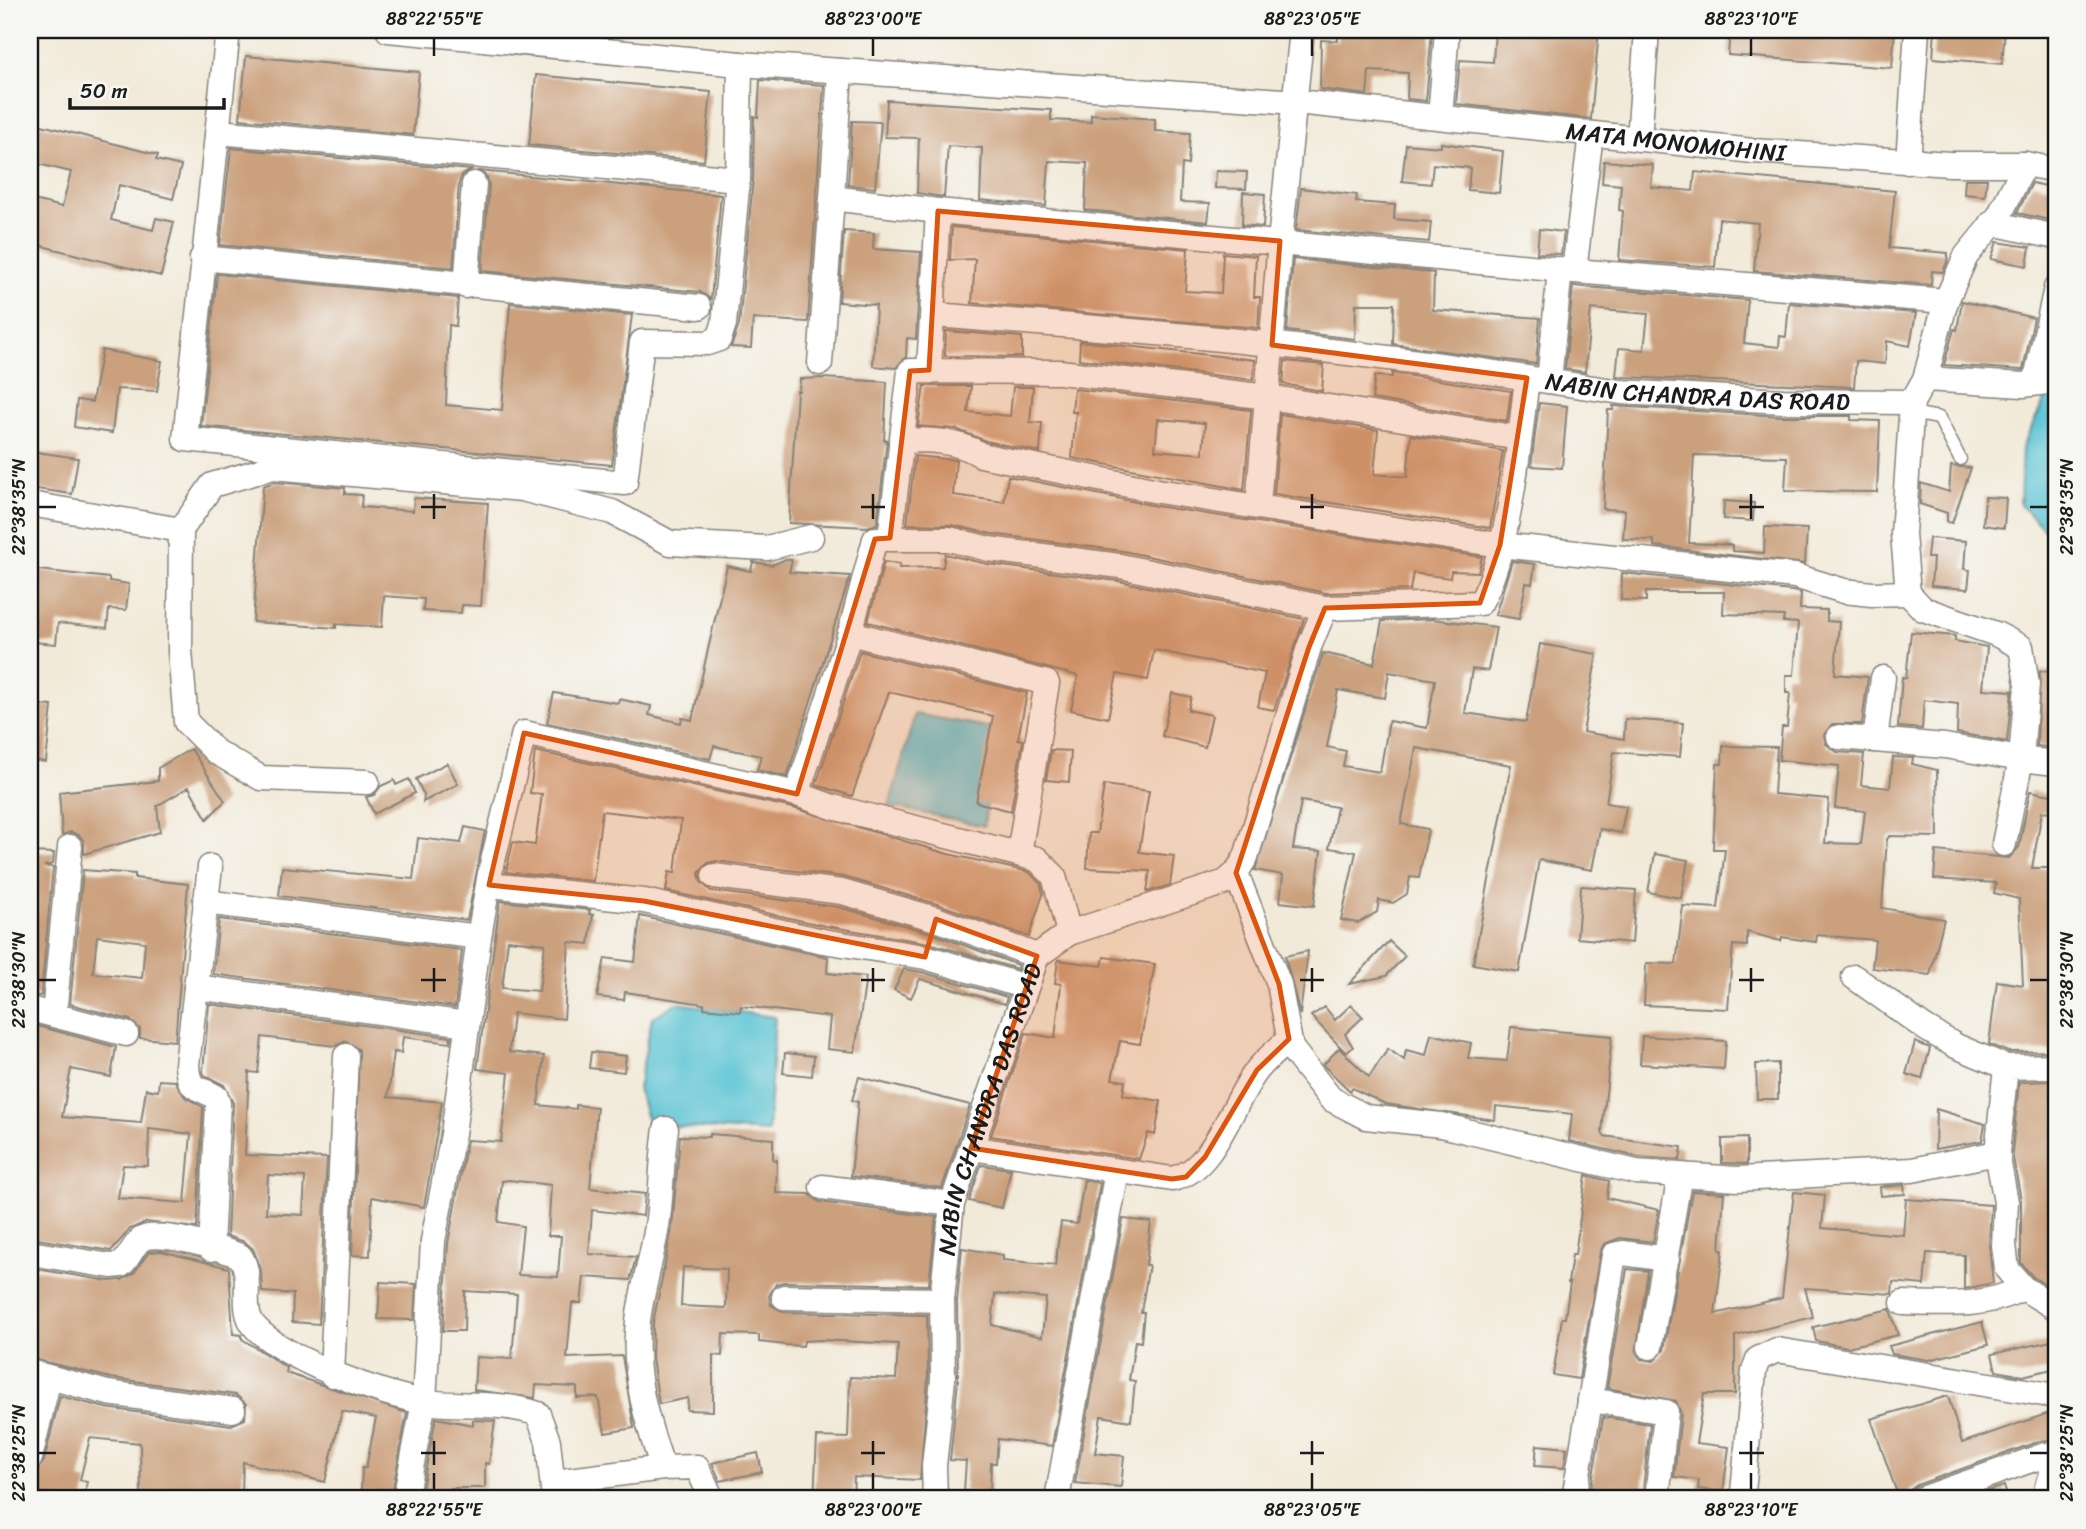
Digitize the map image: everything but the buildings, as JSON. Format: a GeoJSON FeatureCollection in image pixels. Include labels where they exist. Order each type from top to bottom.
{"type":"FeatureCollection","features":[{"type":"Feature","properties":{"kind":"street"},"geometry":{"type":"LineString","coordinates":[[228,30],[185,439],[625,483],[642,342],[707,343],[719,339],[724,324],[738,179],[740,64]]}},
{"type":"Feature","properties":{"kind":"street","name":"MATA MONOMOHINI"},"geometry":{"type":"LineString","coordinates":[[388,30],[740,64],[1297,102],[1639,139],[1908,162],[2025,164],[2056,170]]}},
{"type":"Feature","properties":{"kind":"street"},"geometry":{"type":"LineString","coordinates":[[1258,505],[1280,242],[1297,102],[1302,30]]}},
{"type":"Feature","properties":{"kind":"street"},"geometry":{"type":"LineString","coordinates":[[1440,117],[1447,30]]}},
{"type":"Feature","properties":{"kind":"street"},"geometry":{"type":"LineString","coordinates":[[1639,139],[1647,30]]}},
{"type":"Feature","properties":{"kind":"street"},"geometry":{"type":"LineString","coordinates":[[1908,162],[1917,30]]}},
{"type":"Feature","properties":{"kind":"street"},"geometry":{"type":"LineString","coordinates":[[820,363],[841,71]]}},
{"type":"Feature","properties":{"kind":"street"},"geometry":{"type":"LineString","coordinates":[[218,132],[738,179]]}},
{"type":"Feature","properties":{"kind":"street"},"geometry":{"type":"LineString","coordinates":[[933,315],[1272,345],[1538,380],[1567,270],[1591,134]]}},
{"type":"Feature","properties":{"kind":"street"},"geometry":{"type":"LineString","coordinates":[[2004,844],[2021,759],[2027,684],[2021,647],[1996,634],[1923,609],[1908,593],[1903,534],[1912,408],[1925,379],[1946,301],[1966,256],[1992,223],[2025,164]]}},
{"type":"Feature","properties":{"kind":"street"},"geometry":{"type":"LineString","coordinates":[[466,286],[474,184]]}},
{"type":"Feature","properties":{"kind":"street"},"geometry":{"type":"LineString","coordinates":[[832,198],[938,211],[1567,270],[1946,301]]}},
{"type":"Feature","properties":{"kind":"street"},"geometry":{"type":"LineString","coordinates":[[929,370],[938,211]]}},
{"type":"Feature","properties":{"kind":"street"},"geometry":{"type":"LineString","coordinates":[[1992,223],[2056,237]]}},
{"type":"Feature","properties":{"kind":"street"},"geometry":{"type":"LineString","coordinates":[[202,258],[466,286],[699,306]]}},
{"type":"Feature","properties":{"kind":"street"},"geometry":{"type":"LineString","coordinates":[[1925,379],[2046,382],[2056,288]]}},
{"type":"Feature","properties":{"kind":"street"},"geometry":{"type":"LineString","coordinates":[[890,538],[910,371],[1060,372],[1268,397],[1520,438]]}},
{"type":"Feature","properties":{"kind":"street","name":"NABIN CHANDRA DAS ROAD"},"geometry":{"type":"LineString","coordinates":[[1325,608],[1480,603],[1490,587],[1520,438],[1538,380],[1648,394],[1912,408]]}},
{"type":"Feature","properties":{"kind":"street"},"geometry":{"type":"LineString","coordinates":[[901,442],[953,444],[969,447],[981,455],[1158,491],[1500,545],[1795,576],[1844,591],[1872,594],[1908,593]]}},
{"type":"Feature","properties":{"kind":"street"},"geometry":{"type":"LineString","coordinates":[[367,782],[261,778],[216,752],[186,722],[180,651],[181,530],[212,485],[273,467],[522,489],[612,512],[670,543],[767,548],[811,537]]}},
{"type":"Feature","properties":{"kind":"street"},"geometry":{"type":"LineString","coordinates":[[30,504],[181,530]]}},
{"type":"Feature","properties":{"kind":"street"},"geometry":{"type":"LineString","coordinates":[[797,794],[850,633],[875,539],[949,539],[989,550],[1120,566],[1325,608],[1310,646],[1246,857],[1236,873],[1279,984],[1291,1048],[1331,1099],[1366,1117],[1441,1125],[1636,1172],[1738,1179],[1912,1170],[1997,1153]]}},
{"type":"Feature","properties":{"kind":"street"},"geometry":{"type":"LineString","coordinates":[[850,633],[1047,683],[1019,854]]}},
{"type":"Feature","properties":{"kind":"street"},"geometry":{"type":"LineString","coordinates":[[1875,740],[1883,678]]}},
{"type":"Feature","properties":{"kind":"street"},"geometry":{"type":"LineString","coordinates":[[405,1499],[424,1402],[433,1241],[453,1134],[479,937],[524,733],[797,794],[833,807],[1037,859],[1054,876],[1069,933]]}},
{"type":"Feature","properties":{"kind":"street"},"geometry":{"type":"LineString","coordinates":[[1839,737],[1945,746],[2056,763]]}},
{"type":"Feature","properties":{"kind":"street"},"geometry":{"type":"LineString","coordinates":[[54,1015],[70,846]]}},
{"type":"Feature","properties":{"kind":"street"},"geometry":{"type":"LineString","coordinates":[[210,867],[188,1081],[200,1091],[216,1097],[218,1103],[211,1249]]}},
{"type":"Feature","properties":{"kind":"street","name":"NABIN CHANDRA DAS ROAD"},"geometry":{"type":"LineString","coordinates":[[935,1499],[934,1466],[943,1379],[942,1300],[952,1204],[1037,956],[1069,933],[1226,882],[1236,873]]}},
{"type":"Feature","properties":{"kind":"street"},"geometry":{"type":"LineString","coordinates":[[714,876],[842,892],[936,919],[1037,956]]}},
{"type":"Feature","properties":{"kind":"street"},"geometry":{"type":"LineString","coordinates":[[489,885],[644,901],[783,933],[925,957],[1026,987]]}},
{"type":"Feature","properties":{"kind":"street"},"geometry":{"type":"LineString","coordinates":[[205,902],[479,937]]}},
{"type":"Feature","properties":{"kind":"street"},"geometry":{"type":"LineString","coordinates":[[925,957],[936,919]]}},
{"type":"Feature","properties":{"kind":"street"},"geometry":{"type":"LineString","coordinates":[[1854,977],[1925,1028],[1956,1046],[2007,1067],[2056,1066]]}},
{"type":"Feature","properties":{"kind":"street"},"geometry":{"type":"LineString","coordinates":[[196,986],[467,1024]]}},
{"type":"Feature","properties":{"kind":"street"},"geometry":{"type":"LineString","coordinates":[[30,1009],[126,1034]]}},
{"type":"Feature","properties":{"kind":"street"},"geometry":{"type":"LineString","coordinates":[[971,1148],[1172,1179],[1185,1177],[1205,1157],[1257,1070],[1289,1039]]}},
{"type":"Feature","properties":{"kind":"street"},"geometry":{"type":"LineString","coordinates":[[332,1375],[346,1056]]}},
{"type":"Feature","properties":{"kind":"street"},"geometry":{"type":"LineString","coordinates":[[2007,1067],[1997,1153],[2003,1172],[2006,1202],[2004,1245],[2007,1269],[2023,1288],[2056,1308]]}},
{"type":"Feature","properties":{"kind":"street"},"geometry":{"type":"LineString","coordinates":[[663,1468],[638,1383],[636,1350],[638,1320],[657,1223],[660,1168],[666,1129]]}},
{"type":"Feature","properties":{"kind":"street"},"geometry":{"type":"LineString","coordinates":[[1057,1499],[1117,1171]]}},
{"type":"Feature","properties":{"kind":"street"},"geometry":{"type":"LineString","coordinates":[[1650,1347],[1680,1175]]}},
{"type":"Feature","properties":{"kind":"street"},"geometry":{"type":"LineString","coordinates":[[821,1187],[952,1204]]}},
{"type":"Feature","properties":{"kind":"street"},"geometry":{"type":"LineString","coordinates":[[30,1253],[111,1266],[121,1265],[138,1243],[154,1236],[171,1237],[240,1256],[246,1264],[248,1317],[257,1330],[332,1375],[424,1402],[505,1406],[538,1414],[545,1432],[554,1491],[663,1468],[697,1467],[712,1499]]}},
{"type":"Feature","properties":{"kind":"street"},"geometry":{"type":"LineString","coordinates":[[1574,1499],[1614,1255],[1623,1253],[1667,1259]]}},
{"type":"Feature","properties":{"kind":"street"},"geometry":{"type":"LineString","coordinates":[[1903,1303],[1970,1305],[2001,1299],[2023,1288]]}},
{"type":"Feature","properties":{"kind":"street"},"geometry":{"type":"LineString","coordinates":[[784,1297],[942,1300]]}},
{"type":"Feature","properties":{"kind":"street"},"geometry":{"type":"LineString","coordinates":[[1743,1492],[1754,1371],[1758,1359],[1777,1350],[2056,1396]]}},
{"type":"Feature","properties":{"kind":"street"},"geometry":{"type":"LineString","coordinates":[[30,1458],[39,1375],[108,1393],[233,1410]]}},
{"type":"Feature","properties":{"kind":"street"},"geometry":{"type":"LineString","coordinates":[[1590,1400],[1666,1412],[1657,1499]]}},
{"type":"Feature","properties":{"kind":"street"},"geometry":{"type":"LineString","coordinates":[[1922,1499],[2045,1455],[2056,1455]]}},
{"type":"Feature","properties":{"kind":"street"},"geometry":{"type":"LineString","coordinates":[[2047,1499],[2056,1466]]}},
{"type":"Feature","properties":{"kind":"lane"},"geometry":{"type":"LineString","coordinates":[[1912,408],[1940,418],[1960,459]]}},
{"type":"Feature","properties":{"kind":"highlighted area"},"geometry":{"type":"Polygon","coordinates":[[[938,211],[1280,241],[1272,345],[1527,378],[1500,545],[1480,603],[1325,608],[1309,647],[1236,873],[1279,984],[1289,1039],[1257,1070],[1205,1157],[1186,1177],[1172,1179],[971,1148],[1037,956],[936,919],[925,957],[644,901],[489,885],[524,733],[797,794],[875,539],[890,538],[910,371],[929,370],[938,211]]]}},
{"type":"Feature","properties":{"kind":"water"},"geometry":{"type":"Polygon","coordinates":[[[2056,376],[2056,541],[2020,505],[2022,448],[2056,376]]]}},
{"type":"Feature","properties":{"kind":"water"},"geometry":{"type":"Polygon","coordinates":[[[915,714],[998,729],[984,826],[889,806],[915,714]]]}},
{"type":"Feature","properties":{"kind":"water"},"geometry":{"type":"Polygon","coordinates":[[[677,1003],[775,1017],[768,1132],[649,1125],[638,1089],[652,1018],[677,1003]]]}}]}
